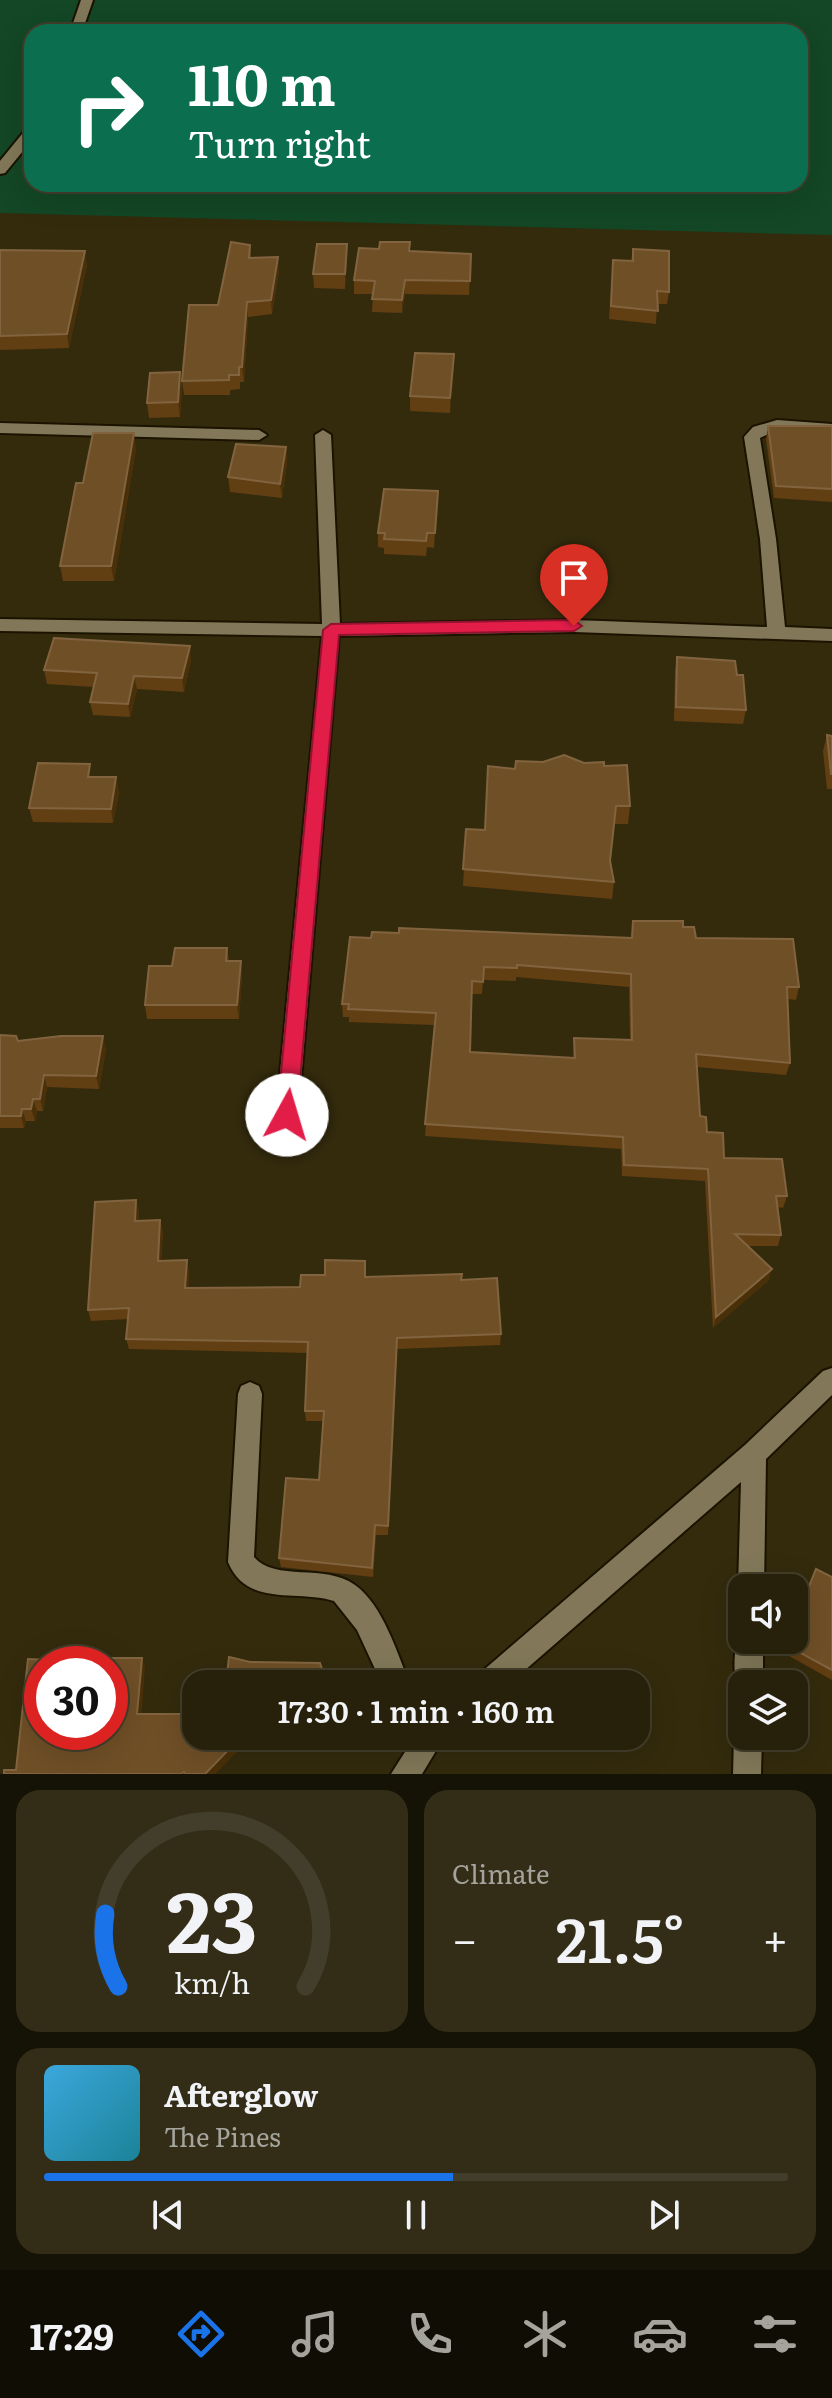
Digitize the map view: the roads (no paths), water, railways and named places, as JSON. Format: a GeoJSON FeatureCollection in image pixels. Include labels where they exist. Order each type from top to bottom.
{"type":"FeatureCollection","features":[{"type":"Feature","properties":{"kind":"street"},"geometry":{"type":"LineString","coordinates":[[79,24],[87,0]]}},
{"type":"Feature","properties":{"kind":"street"},"geometry":{"type":"LineString","coordinates":[[0,170],[24,141]]}},
{"type":"Feature","properties":{"kind":"street"},"geometry":{"type":"LineString","coordinates":[[776,630],[768,539],[752,437],[756,432],[775,425],[832,429]]}},
{"type":"Feature","properties":{"kind":"street"},"geometry":{"type":"LineString","coordinates":[[0,428],[259,435]]}},
{"type":"Feature","properties":{"kind":"street"},"geometry":{"type":"LineString","coordinates":[[287,1115],[331,630],[323,435]]}},
{"type":"Feature","properties":{"kind":"street"},"geometry":{"type":"LineString","coordinates":[[0,625],[331,630],[574,626],[776,630],[832,635]]}},
{"type":"Feature","properties":{"kind":"street"},"geometry":{"type":"LineString","coordinates":[[505,1670],[754,1454],[832,1379]]}},
{"type":"Feature","properties":{"kind":"street"},"geometry":{"type":"LineString","coordinates":[[250,1394],[241,1562],[255,1579],[265,1583],[310,1582],[344,1593],[360,1611],[389,1670]]}},
{"type":"Feature","properties":{"kind":"street"},"geometry":{"type":"LineString","coordinates":[[751,1574],[754,1454]]}},
{"type":"Feature","properties":{"kind":"street"},"geometry":{"type":"LineString","coordinates":[[405,1774],[421,1750]]}},
{"type":"Feature","properties":{"kind":"street"},"geometry":{"type":"LineString","coordinates":[[747,1774],[748,1750]]}}]}
